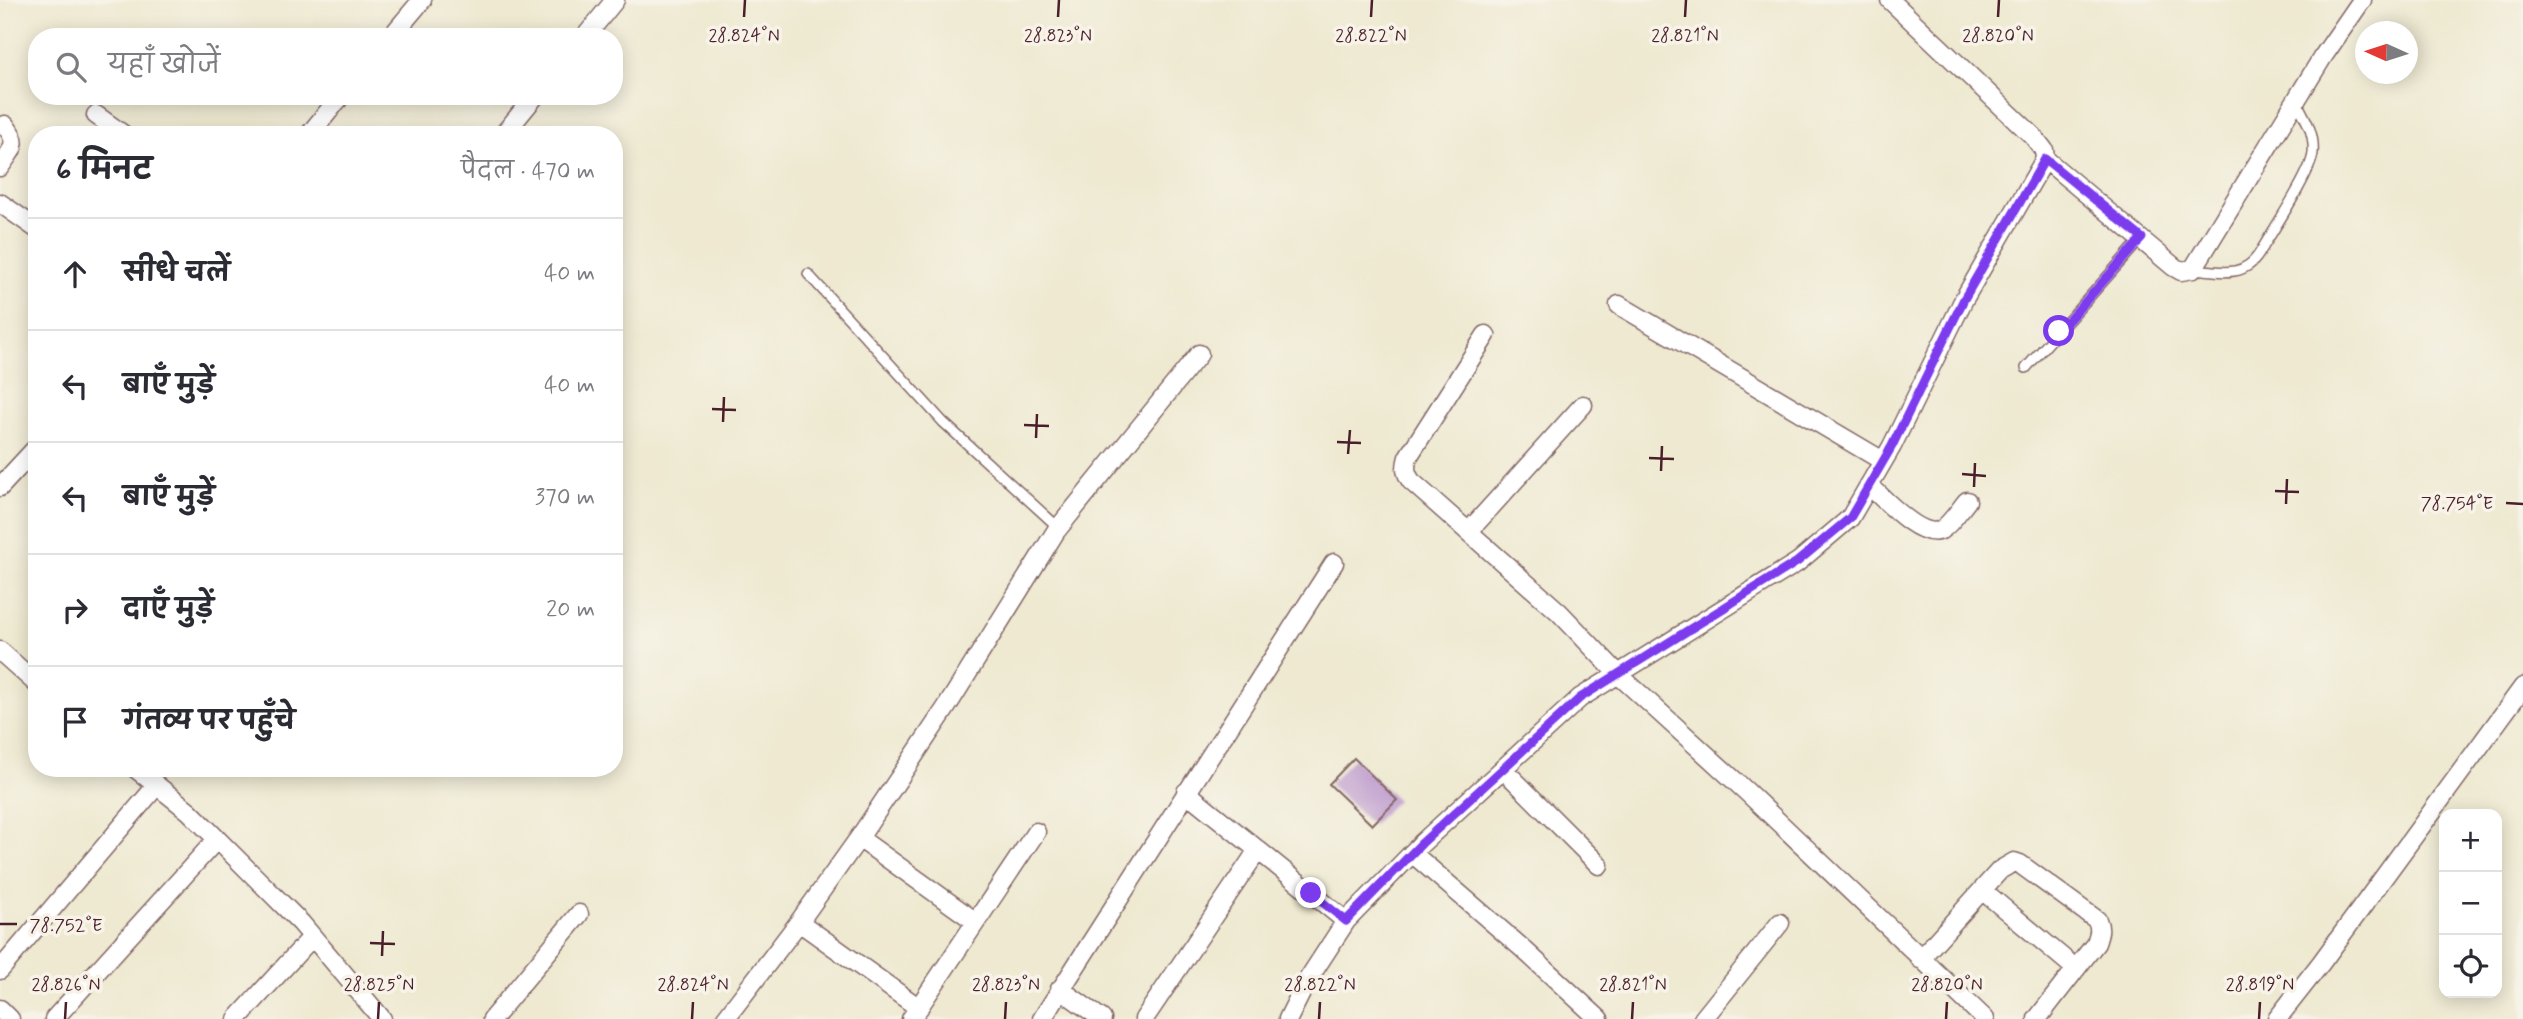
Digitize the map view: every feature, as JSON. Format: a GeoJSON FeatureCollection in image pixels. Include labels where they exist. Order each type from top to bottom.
{"type":"FeatureCollection","features":[{"type":"Feature","properties":{"kind":"street"},"geometry":{"type":"LineString","coordinates":[[399,28],[422,0]]}},
{"type":"Feature","properties":{"kind":"street"},"geometry":{"type":"LineString","coordinates":[[592,28],[615,0]]}},
{"type":"Feature","properties":{"kind":"street"},"geometry":{"type":"LineString","coordinates":[[1288,1019],[1307,981],[1346,921],[1412,853],[1580,698],[1620,676],[1797,562],[1850,518],[1883,461],[1964,299],[2045,159],[2044,149],[2033,136],[1890,0]]}},
{"type":"Feature","properties":{"kind":"street"},"geometry":{"type":"LineString","coordinates":[[2045,159],[2181,271],[2193,270],[2296,101],[2362,0]]}},
{"type":"Feature","properties":{"kind":"street"},"geometry":{"type":"LineString","coordinates":[[316,126],[334,105]]}},
{"type":"Feature","properties":{"kind":"street"},"geometry":{"type":"LineString","coordinates":[[510,126],[528,105]]}},
{"type":"Feature","properties":{"kind":"street"},"geometry":{"type":"LineString","coordinates":[[96,114],[112,126]]}},
{"type":"Feature","properties":{"kind":"street"},"geometry":{"type":"LineString","coordinates":[[0,167],[15,145],[14,136],[5,125]]}},
{"type":"Feature","properties":{"kind":"street"},"geometry":{"type":"LineString","coordinates":[[0,203],[28,223]]}},
{"type":"Feature","properties":{"kind":"street"},"geometry":{"type":"LineString","coordinates":[[1619,305],[1883,461]]}},
{"type":"Feature","properties":{"kind":"street"},"geometry":{"type":"LineString","coordinates":[[1486,335],[1408,457],[1405,466],[1411,481],[1559,612],[1620,676],[1747,792],[1985,1019]]}},
{"type":"Feature","properties":{"kind":"street"},"geometry":{"type":"LineString","coordinates":[[725,1019],[859,838],[946,708],[1059,528],[1199,354]]}},
{"type":"Feature","properties":{"kind":"street"},"geometry":{"type":"LineString","coordinates":[[1469,531],[1583,405]]}},
{"type":"Feature","properties":{"kind":"street"},"geometry":{"type":"LineString","coordinates":[[0,487],[28,457]]}},
{"type":"Feature","properties":{"kind":"street"},"geometry":{"type":"LineString","coordinates":[[1869,485],[1913,524],[1928,532],[1942,529],[1967,501]]}},
{"type":"Feature","properties":{"kind":"street"},"geometry":{"type":"LineString","coordinates":[[1042,1019],[1335,563]]}},
{"type":"Feature","properties":{"kind":"street"},"geometry":{"type":"LineString","coordinates":[[0,651],[28,676]]}},
{"type":"Feature","properties":{"kind":"street"},"geometry":{"type":"LineString","coordinates":[[2277,1019],[2523,687]]}},
{"type":"Feature","properties":{"kind":"street"},"geometry":{"type":"LineString","coordinates":[[1503,769],[1599,865]]}},
{"type":"Feature","properties":{"kind":"street"},"geometry":{"type":"LineString","coordinates":[[147,777],[189,811],[312,937],[376,1017]]}},
{"type":"Feature","properties":{"kind":"street"},"geometry":{"type":"LineString","coordinates":[[0,970],[157,785]]}},
{"type":"Feature","properties":{"kind":"street"},"geometry":{"type":"LineString","coordinates":[[1186,792],[1346,921]]}},
{"type":"Feature","properties":{"kind":"street"},"geometry":{"type":"LineString","coordinates":[[799,922],[915,1013],[1036,832]]}},
{"type":"Feature","properties":{"kind":"street"},"geometry":{"type":"LineString","coordinates":[[859,838],[976,922]]}},
{"type":"Feature","properties":{"kind":"street"},"geometry":{"type":"LineString","coordinates":[[54,1019],[217,839]]}},
{"type":"Feature","properties":{"kind":"street"},"geometry":{"type":"LineString","coordinates":[[1144,1019],[1258,850]]}},
{"type":"Feature","properties":{"kind":"street"},"geometry":{"type":"LineString","coordinates":[[1412,853],[1599,1019]]}},
{"type":"Feature","properties":{"kind":"street"},"geometry":{"type":"LineString","coordinates":[[1920,959],[2000,870],[2014,862],[2020,863],[2097,920],[2100,932],[2096,943],[2037,1019]]}},
{"type":"Feature","properties":{"kind":"street"},"geometry":{"type":"LineString","coordinates":[[1982,890],[2076,969]]}},
{"type":"Feature","properties":{"kind":"street"},"geometry":{"type":"LineString","coordinates":[[492,1019],[579,914]]}},
{"type":"Feature","properties":{"kind":"street"},"geometry":{"type":"LineString","coordinates":[[1703,1019],[1780,923]]}},
{"type":"Feature","properties":{"kind":"street"},"geometry":{"type":"LineString","coordinates":[[237,1019],[312,937]]}},
{"type":"Feature","properties":{"kind":"street"},"geometry":{"type":"LineString","coordinates":[[1060,989],[1102,1019]]}},
{"type":"Feature","properties":{"kind":"street"},"geometry":{"type":"LineString","coordinates":[[0,1009],[10,1019]]}},
{"type":"Feature","properties":{"kind":"lane"},"geometry":{"type":"LineString","coordinates":[[2193,270],[2243,270],[2253,263],[2259,254],[2311,163],[2312,139],[2308,123],[2296,101]]}},
{"type":"Feature","properties":{"kind":"lane"},"geometry":{"type":"LineString","coordinates":[[2026,368],[2142,238]]}},
{"type":"Feature","properties":{"kind":"lane"},"geometry":{"type":"LineString","coordinates":[[808,274],[943,422],[1059,528]]}},
{"type":"Feature","properties":{"kind":"building"},"geometry":{"type":"Polygon","coordinates":[[[1354,758],[1397,800],[1372,825],[1329,784],[1354,758]]]}},
{"type":"Feature","properties":{"kind":"route"},"geometry":{"type":"LineString","coordinates":[[1311,893],[1346,921],[1422,843],[1580,698],[1620,676],[1797,562],[1850,518],[1892,446],[1964,299],[2045,159],[2142,238],[2059,331]]}}]}
